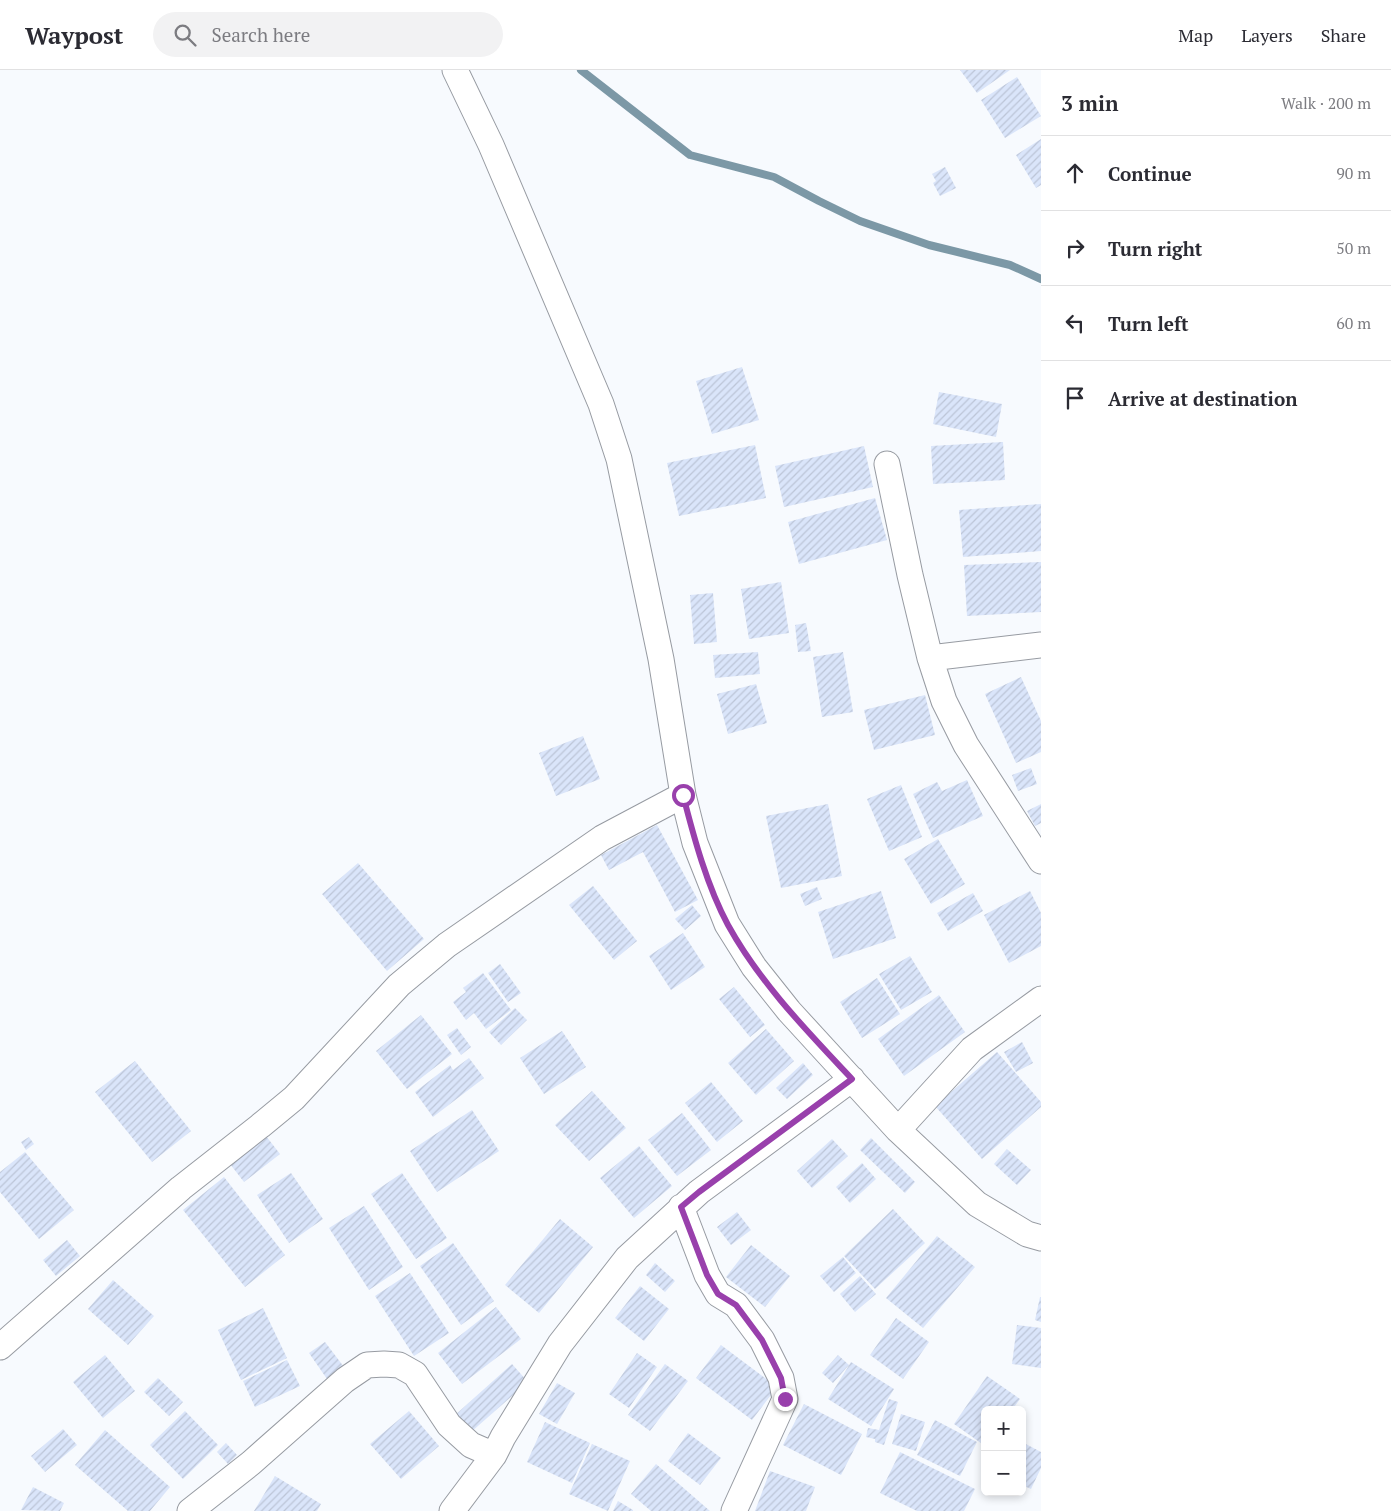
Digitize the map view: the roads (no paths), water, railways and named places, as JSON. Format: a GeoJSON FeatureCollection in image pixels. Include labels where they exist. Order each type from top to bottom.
{"type":"FeatureCollection","features":[{"type":"Feature","properties":{"kind":"street"},"geometry":{"type":"LineString","coordinates":[[455,70],[491,145],[601,404],[619,459],[661,659],[683,795],[695,843],[727,924],[754,967],[783,1004],[898,1130],[977,1204],[1026,1234],[1041,1238]]}},
{"type":"Feature","properties":{"kind":"street"},"geometry":{"type":"LineString","coordinates":[[887,464],[910,575],[930,658],[944,701],[966,745],[1041,861]]}},
{"type":"Feature","properties":{"kind":"street"},"geometry":{"type":"LineString","coordinates":[[930,658],[1041,645]]}},
{"type":"Feature","properties":{"kind":"street"},"geometry":{"type":"LineString","coordinates":[[0,1348],[181,1188],[294,1098],[399,984],[447,945],[602,838],[683,795]]}},
{"type":"Feature","properties":{"kind":"street"},"geometry":{"type":"LineString","coordinates":[[898,1130],[972,1049],[1041,999]]}},
{"type":"Feature","properties":{"kind":"street"},"geometry":{"type":"LineString","coordinates":[[452,1511],[494,1455],[560,1344],[627,1258],[699,1192],[852,1079]]}},
{"type":"Feature","properties":{"kind":"street"},"geometry":{"type":"LineString","coordinates":[[681,1207],[707,1275],[718,1294],[736,1305],[762,1340],[781,1378],[785,1399],[734,1511]]}},
{"type":"Feature","properties":{"kind":"street"},"geometry":{"type":"LineString","coordinates":[[190,1511],[250,1463],[345,1380],[367,1365],[399,1365],[416,1374],[453,1430],[472,1445],[494,1455]]}},
{"type":"Feature","properties":{"kind":"waterway"},"geometry":{"type":"LineString","coordinates":[[581,70],[690,155],[774,177],[860,221],[929,245],[1010,265],[1041,279]]}}]}
